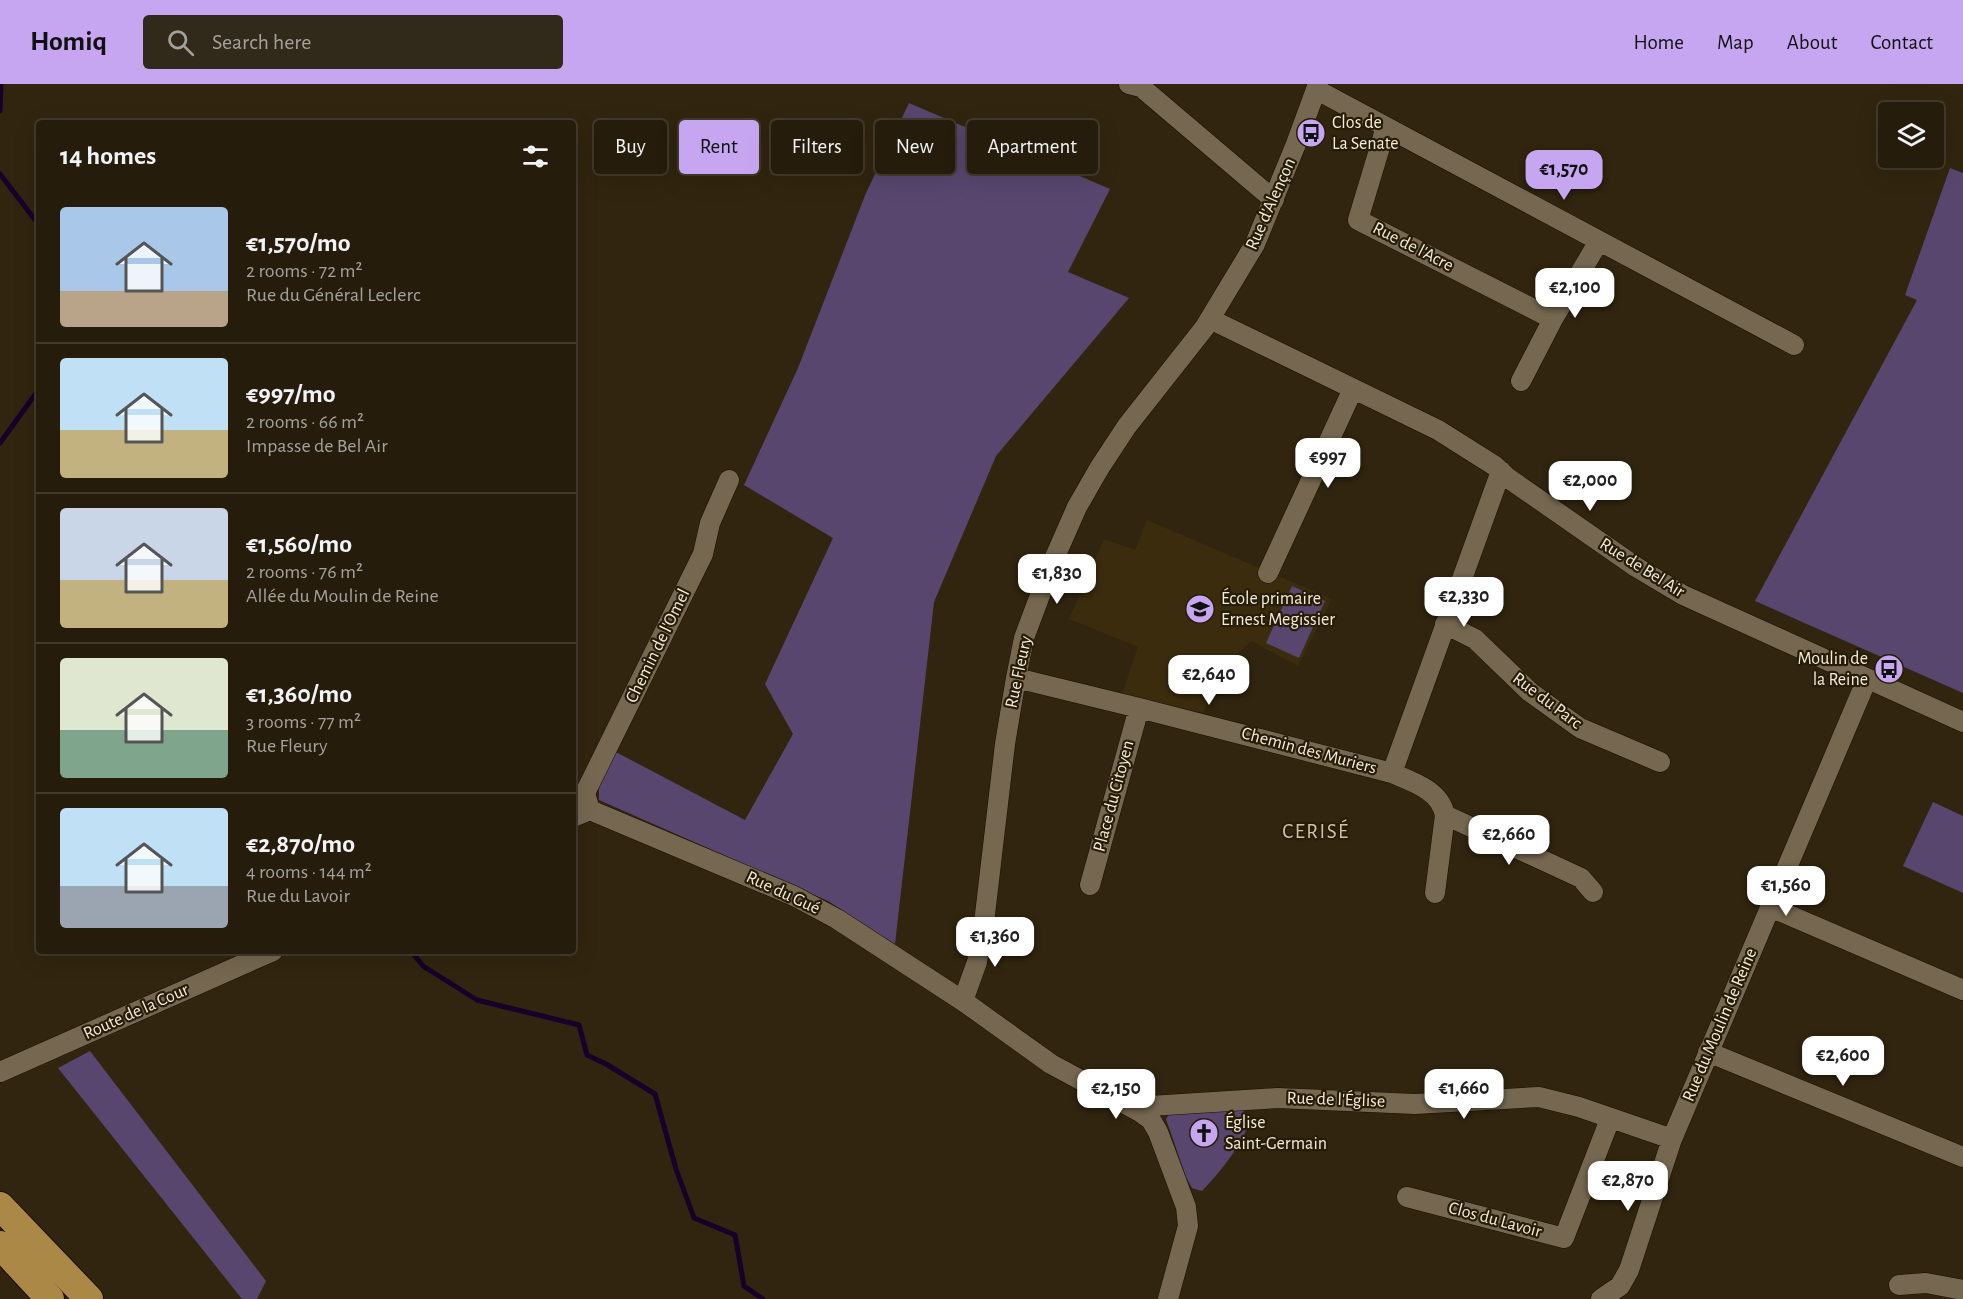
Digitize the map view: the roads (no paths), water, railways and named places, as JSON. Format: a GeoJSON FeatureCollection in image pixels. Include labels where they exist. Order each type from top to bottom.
{"type":"FeatureCollection","features":[{"type":"Feature","properties":{"kind":"highway"},"geometry":{"type":"LineString","coordinates":[[0,1206],[89,1299]]}},
{"type":"Feature","properties":{"kind":"highway"},"geometry":{"type":"LineString","coordinates":[[0,1245],[50,1299]]}},
{"type":"Feature","properties":{"kind":"street"},"geometry":{"type":"LineString","coordinates":[[1129,84],[1141,87],[1274,200]]}},
{"type":"Feature","properties":{"kind":"street"},"geometry":{"type":"LineString","coordinates":[[1318,87],[1386,127],[1794,345]]}},
{"type":"Feature","properties":{"kind":"street","name":"Rue d'Alençon"},"geometry":{"type":"LineString","coordinates":[[1210,319],[1255,244],[1318,87]]}},
{"type":"Feature","properties":{"kind":"street","name":"Rue de l'Acre"},"geometry":{"type":"LineString","coordinates":[[1386,127],[1358,220],[1553,319]]}},
{"type":"Feature","properties":{"kind":"street"},"geometry":{"type":"LineString","coordinates":[[1521,381],[1553,319],[1599,241]]}},
{"type":"Feature","properties":{"kind":"street","name":"Rue de Bel Air"},"geometry":{"type":"LineString","coordinates":[[1210,319],[1438,430],[1501,471],[1636,567],[1683,595],[1963,723]]}},
{"type":"Feature","properties":{"kind":"street","name":"Rue Fleury"},"geometry":{"type":"LineString","coordinates":[[963,1000],[977,962],[984,923],[1005,744],[1024,638],[1051,566],[1077,507],[1126,426],[1210,319]]}},
{"type":"Feature","properties":{"kind":"street"},"geometry":{"type":"LineString","coordinates":[[1268,573],[1353,389]]}},
{"type":"Feature","properties":{"kind":"street"},"geometry":{"type":"LineString","coordinates":[[1392,773],[1501,471]]}},
{"type":"Feature","properties":{"kind":"street","name":"Chemin de l'Omel"},"geometry":{"type":"LineString","coordinates":[[581,814],[585,793],[703,554],[710,523],[729,480]]}},
{"type":"Feature","properties":{"kind":"street","name":"Rue du Parc"},"geometry":{"type":"LineString","coordinates":[[1445,624],[1475,639],[1530,692],[1581,728],[1660,762]]}},
{"type":"Feature","properties":{"kind":"street","name":"Chemin des Muriers"},"geometry":{"type":"LineString","coordinates":[[1016,678],[1392,773],[1421,785],[1433,794],[1443,806],[1445,815]]}},
{"type":"Feature","properties":{"kind":"street","name":"Rue du Moulin de Reine"},"geometry":{"type":"LineString","coordinates":[[1601,1299],[1620,1286],[1629,1270],[1671,1139],[1868,679]]}},
{"type":"Feature","properties":{"kind":"street","name":"Place du Citoyen"},"geometry":{"type":"LineString","coordinates":[[1090,885],[1139,708]]}},
{"type":"Feature","properties":{"kind":"street","name":"Rue du Gué"},"geometry":{"type":"LineString","coordinates":[[581,814],[794,896],[837,919],[963,1000],[1052,1064],[1140,1112]]}},
{"type":"Feature","properties":{"kind":"street"},"geometry":{"type":"LineString","coordinates":[[1435,893],[1445,815],[1581,878],[1593,892]]}},
{"type":"Feature","properties":{"kind":"street"},"geometry":{"type":"LineString","coordinates":[[1770,907],[1963,990]]}},
{"type":"Feature","properties":{"kind":"street","name":"Route de la Cour"},"geometry":{"type":"LineString","coordinates":[[0,1072],[266,954]]}},
{"type":"Feature","properties":{"kind":"street"},"geometry":{"type":"LineString","coordinates":[[1708,1052],[1963,1157]]}},
{"type":"Feature","properties":{"kind":"street","name":"Rue de l'Église"},"geometry":{"type":"LineString","coordinates":[[1140,1112],[1150,1106],[1278,1098],[1415,1104],[1539,1097],[1579,1107],[1671,1139]]}},
{"type":"Feature","properties":{"kind":"street"},"geometry":{"type":"LineString","coordinates":[[1140,1112],[1151,1120],[1158,1132],[1186,1207],[1188,1226],[1168,1299]]}},
{"type":"Feature","properties":{"kind":"street","name":"Clos du Lavoir"},"geometry":{"type":"LineString","coordinates":[[1407,1197],[1563,1238],[1610,1119]]}},
{"type":"Feature","properties":{"kind":"street"},"geometry":{"type":"LineString","coordinates":[[1899,1285],[1926,1283],[1963,1290]]}},
{"type":"Feature","properties":{"kind":"waterway"},"geometry":{"type":"LineString","coordinates":[[0,111],[1,84]]}},
{"type":"Feature","properties":{"kind":"waterway"},"geometry":{"type":"LineString","coordinates":[[0,174],[36,221]]}},
{"type":"Feature","properties":{"kind":"waterway"},"geometry":{"type":"LineString","coordinates":[[0,443],[36,393]]}},
{"type":"Feature","properties":{"kind":"waterway"},"geometry":{"type":"LineString","coordinates":[[413,954],[423,966],[477,1000],[579,1025],[587,1055],[655,1094],[676,1169],[694,1218],[735,1235],[744,1286],[763,1299]]}},
{"type":"Feature","properties":{"kind":"place","name":"Clos de La Senate"},"geometry":{"type":"Point","coordinates":[1311,133]}},
{"type":"Feature","properties":{"kind":"place","name":"École primaire Ernest Megissier"},"geometry":{"type":"Point","coordinates":[1200,609]}},
{"type":"Feature","properties":{"kind":"place","name":"Moulin de la Reine"},"geometry":{"type":"Point","coordinates":[1889,669]}},
{"type":"Feature","properties":{"kind":"place","name":"Église Saint-Germain"},"geometry":{"type":"Point","coordinates":[1204,1133]}},
{"type":"Feature","properties":{"kind":"district","name":"CERISÉ"},"geometry":{"type":"Point","coordinates":[1316,831]}}]}
